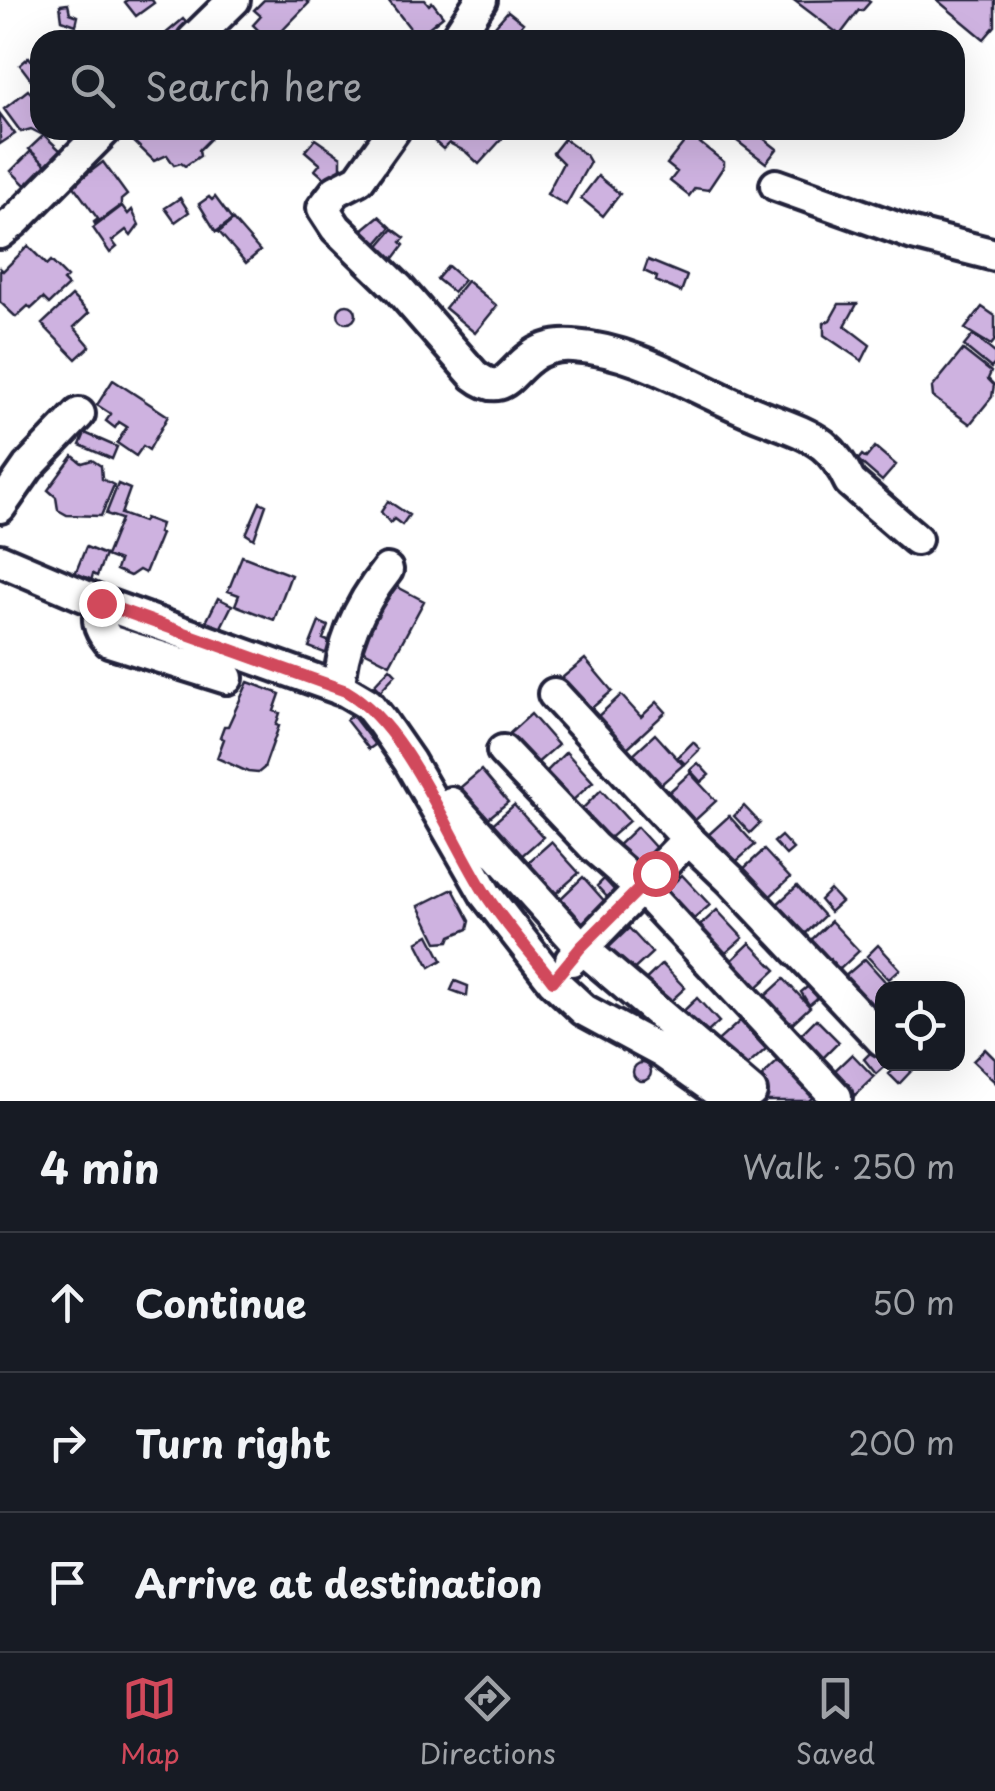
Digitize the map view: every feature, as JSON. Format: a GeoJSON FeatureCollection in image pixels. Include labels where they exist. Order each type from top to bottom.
{"type":"FeatureCollection","features":[{"type":"Feature","properties":{"kind":"street"},"geometry":{"type":"LineString","coordinates":[[203,30],[234,0]]}},
{"type":"Feature","properties":{"kind":"street"},"geometry":{"type":"LineString","coordinates":[[462,30],[481,0]]}},
{"type":"Feature","properties":{"kind":"street"},"geometry":{"type":"LineString","coordinates":[[0,233],[95,140]]}},
{"type":"Feature","properties":{"kind":"street"},"geometry":{"type":"LineString","coordinates":[[387,140],[360,179],[336,191],[323,208],[336,228],[399,288],[483,382],[502,384],[533,355],[548,348],[599,350],[642,364],[822,445],[845,470],[850,482],[916,539]]}},
{"type":"Feature","properties":{"kind":"street"},"geometry":{"type":"LineString","coordinates":[[776,184],[914,234],[995,255]]}},
{"type":"Feature","properties":{"kind":"street"},"geometry":{"type":"LineString","coordinates":[[0,507],[28,467],[80,414]]}},
{"type":"Feature","properties":{"kind":"street"},"geometry":{"type":"LineString","coordinates":[[0,560],[101,603],[339,689],[368,704],[409,761],[486,895],[553,981],[584,1010],[741,1096]]}},
{"type":"Feature","properties":{"kind":"street"},"geometry":{"type":"LineString","coordinates":[[339,689],[344,648],[376,584],[388,570]]}},
{"type":"Feature","properties":{"kind":"street"},"geometry":{"type":"LineString","coordinates":[[101,603],[99,629],[109,641],[227,678]]}},
{"type":"Feature","properties":{"kind":"street"},"geometry":{"type":"LineString","coordinates":[[554,694],[875,1033]]}},
{"type":"Feature","properties":{"kind":"street"},"geometry":{"type":"LineString","coordinates":[[503,751],[594,847],[641,888],[836,1098]]}},
{"type":"Feature","properties":{"kind":"street"},"geometry":{"type":"LineString","coordinates":[[451,803],[581,947],[741,1096]]}},
{"type":"Feature","properties":{"kind":"street"},"geometry":{"type":"LineString","coordinates":[[553,981],[581,947],[688,839]]}},
{"type":"Feature","properties":{"kind":"building"},"geometry":{"type":"Polygon","coordinates":[[[127,0],[152,0],[154,3],[136,16],[127,0]]]}},
{"type":"Feature","properties":{"kind":"building"},"geometry":{"type":"Polygon","coordinates":[[[264,0],[309,3],[283,30],[258,30],[253,25],[261,16],[254,10],[264,0]]]}},
{"type":"Feature","properties":{"kind":"building"},"geometry":{"type":"Polygon","coordinates":[[[388,0],[425,0],[429,5],[432,2],[443,16],[426,30],[412,30],[388,0]]]}},
{"type":"Feature","properties":{"kind":"building"},"geometry":{"type":"Polygon","coordinates":[[[937,0],[995,0],[995,26],[984,39],[937,0]]]}},
{"type":"Feature","properties":{"kind":"building"},"geometry":{"type":"Polygon","coordinates":[[[795,1],[870,2],[844,30],[833,30],[795,1]]]}},
{"type":"Feature","properties":{"kind":"building"},"geometry":{"type":"Polygon","coordinates":[[[68,4],[70,13],[78,16],[76,25],[62,20],[60,5],[68,4]]]}},
{"type":"Feature","properties":{"kind":"building"},"geometry":{"type":"Polygon","coordinates":[[[508,11],[523,23],[517,30],[492,30],[508,11]]]}},
{"type":"Feature","properties":{"kind":"building"},"geometry":{"type":"Polygon","coordinates":[[[183,19],[190,27],[187,30],[170,30],[183,19]]]}},
{"type":"Feature","properties":{"kind":"building"},"geometry":{"type":"Polygon","coordinates":[[[29,57],[30,78],[20,65],[29,57]]]}},
{"type":"Feature","properties":{"kind":"building"},"geometry":{"type":"Polygon","coordinates":[[[28,90],[30,129],[21,132],[4,109],[28,90]]]}},
{"type":"Feature","properties":{"kind":"building"},"geometry":{"type":"Polygon","coordinates":[[[0,114],[15,134],[0,144],[0,114]]]}},
{"type":"Feature","properties":{"kind":"building"},"geometry":{"type":"Polygon","coordinates":[[[39,140],[49,140],[61,151],[47,166],[29,149],[39,140]]]}},
{"type":"Feature","properties":{"kind":"building"},"geometry":{"type":"Polygon","coordinates":[[[132,140],[209,140],[199,150],[200,156],[185,166],[174,165],[167,155],[154,161],[132,140]]]}},
{"type":"Feature","properties":{"kind":"building"},"geometry":{"type":"Polygon","coordinates":[[[316,140],[341,157],[341,173],[331,184],[315,170],[320,164],[305,151],[316,140]]]}},
{"type":"Feature","properties":{"kind":"building"},"geometry":{"type":"Polygon","coordinates":[[[433,140],[501,140],[479,164],[449,143],[443,149],[433,140]]]}},
{"type":"Feature","properties":{"kind":"building"},"geometry":{"type":"Polygon","coordinates":[[[565,140],[590,162],[566,205],[547,194],[563,163],[553,153],[565,140]]]}},
{"type":"Feature","properties":{"kind":"building"},"geometry":{"type":"Polygon","coordinates":[[[686,140],[696,140],[724,166],[708,190],[695,188],[689,196],[670,181],[677,172],[667,164],[686,140]]]}},
{"type":"Feature","properties":{"kind":"building"},"geometry":{"type":"Polygon","coordinates":[[[736,140],[766,140],[777,149],[766,163],[736,140]]]}},
{"type":"Feature","properties":{"kind":"building"},"geometry":{"type":"Polygon","coordinates":[[[31,151],[47,166],[27,187],[11,171],[31,151]]]}},
{"type":"Feature","properties":{"kind":"building"},"geometry":{"type":"Polygon","coordinates":[[[103,162],[127,195],[121,205],[95,224],[98,219],[73,185],[103,162]]]}},
{"type":"Feature","properties":{"kind":"building"},"geometry":{"type":"Polygon","coordinates":[[[598,176],[620,194],[603,216],[581,198],[598,176]]]}},
{"type":"Feature","properties":{"kind":"building"},"geometry":{"type":"Polygon","coordinates":[[[215,197],[232,220],[216,232],[199,204],[215,197]]]}},
{"type":"Feature","properties":{"kind":"building"},"geometry":{"type":"Polygon","coordinates":[[[180,198],[189,212],[175,222],[165,208],[180,198]]]}},
{"type":"Feature","properties":{"kind":"building"},"geometry":{"type":"Polygon","coordinates":[[[122,206],[128,214],[132,210],[139,225],[131,236],[126,230],[112,241],[117,247],[110,253],[93,228],[122,206]]]}},
{"type":"Feature","properties":{"kind":"building"},"geometry":{"type":"Polygon","coordinates":[[[379,216],[391,227],[373,248],[357,234],[379,216]]]}},
{"type":"Feature","properties":{"kind":"building"},"geometry":{"type":"Polygon","coordinates":[[[233,220],[260,251],[246,263],[219,232],[233,220]]]}},
{"type":"Feature","properties":{"kind":"building"},"geometry":{"type":"Polygon","coordinates":[[[393,229],[405,238],[392,261],[377,248],[393,229]]]}},
{"type":"Feature","properties":{"kind":"building"},"geometry":{"type":"Polygon","coordinates":[[[28,246],[47,265],[51,261],[67,277],[63,281],[68,286],[49,304],[43,298],[16,317],[0,302],[0,268],[3,271],[28,246]]]}},
{"type":"Feature","properties":{"kind":"building"},"geometry":{"type":"Polygon","coordinates":[[[648,260],[687,276],[681,292],[644,271],[648,260]]]}},
{"type":"Feature","properties":{"kind":"building"},"geometry":{"type":"Polygon","coordinates":[[[448,266],[464,280],[453,292],[437,279],[448,266]]]}},
{"type":"Feature","properties":{"kind":"building"},"geometry":{"type":"Polygon","coordinates":[[[467,281],[497,306],[475,333],[445,308],[467,281]]]}},
{"type":"Feature","properties":{"kind":"building"},"geometry":{"type":"Polygon","coordinates":[[[72,296],[89,313],[74,327],[90,346],[76,359],[42,324],[72,296]]]}},
{"type":"Feature","properties":{"kind":"building"},"geometry":{"type":"Polygon","coordinates":[[[839,304],[857,304],[845,326],[870,345],[862,361],[824,335],[824,323],[839,304]]]}},
{"type":"Feature","properties":{"kind":"building"},"geometry":{"type":"Polygon","coordinates":[[[347,305],[356,314],[347,323],[338,314],[347,305]]]}},
{"type":"Feature","properties":{"kind":"building"},"geometry":{"type":"Polygon","coordinates":[[[982,307],[995,316],[995,340],[991,345],[965,329],[982,307]]]}},
{"type":"Feature","properties":{"kind":"building"},"geometry":{"type":"Polygon","coordinates":[[[973,335],[995,353],[991,368],[964,346],[973,335]]]}},
{"type":"Feature","properties":{"kind":"building"},"geometry":{"type":"Polygon","coordinates":[[[963,350],[991,372],[988,379],[994,385],[992,397],[970,424],[933,397],[932,388],[963,350]]]}},
{"type":"Feature","properties":{"kind":"building"},"geometry":{"type":"Polygon","coordinates":[[[113,380],[168,416],[149,450],[143,446],[136,456],[117,443],[127,427],[119,422],[115,428],[106,421],[111,414],[97,405],[113,380]]]}},
{"type":"Feature","properties":{"kind":"building"},"geometry":{"type":"Polygon","coordinates":[[[85,433],[117,447],[112,459],[80,445],[85,433]]]}},
{"type":"Feature","properties":{"kind":"building"},"geometry":{"type":"Polygon","coordinates":[[[875,447],[896,465],[882,481],[858,460],[862,455],[866,458],[875,447]]]}},
{"type":"Feature","properties":{"kind":"building"},"geometry":{"type":"Polygon","coordinates":[[[73,456],[82,463],[92,460],[101,466],[102,479],[114,485],[101,516],[67,515],[58,510],[56,497],[48,490],[73,456]]]}},
{"type":"Feature","properties":{"kind":"building"},"geometry":{"type":"Polygon","coordinates":[[[118,484],[130,489],[121,514],[161,524],[161,534],[145,573],[139,570],[130,576],[116,570],[119,561],[106,556],[121,519],[106,514],[118,484]]]}},
{"type":"Feature","properties":{"kind":"building"},"geometry":{"type":"Polygon","coordinates":[[[388,501],[409,515],[402,525],[394,519],[390,523],[381,512],[388,501]]]}},
{"type":"Feature","properties":{"kind":"building"},"geometry":{"type":"Polygon","coordinates":[[[260,502],[266,505],[254,539],[246,534],[260,502]]]}},
{"type":"Feature","properties":{"kind":"building"},"geometry":{"type":"Polygon","coordinates":[[[86,547],[105,555],[91,581],[75,574],[86,547]]]}},
{"type":"Feature","properties":{"kind":"building"},"geometry":{"type":"Polygon","coordinates":[[[242,556],[291,575],[274,620],[235,605],[239,595],[228,591],[242,556]]]}},
{"type":"Feature","properties":{"kind":"building"},"geometry":{"type":"Polygon","coordinates":[[[390,583],[424,601],[390,664],[356,647],[390,583]]]}},
{"type":"Feature","properties":{"kind":"building"},"geometry":{"type":"Polygon","coordinates":[[[218,598],[232,605],[217,635],[203,628],[218,598]]]}},
{"type":"Feature","properties":{"kind":"building"},"geometry":{"type":"Polygon","coordinates":[[[319,622],[328,626],[323,639],[335,644],[330,655],[309,647],[319,622]]]}},
{"type":"Feature","properties":{"kind":"building"},"geometry":{"type":"Polygon","coordinates":[[[585,659],[612,691],[587,712],[561,685],[562,678],[585,659]]]}},
{"type":"Feature","properties":{"kind":"building"},"geometry":{"type":"Polygon","coordinates":[[[390,668],[396,674],[380,691],[374,685],[390,668]]]}},
{"type":"Feature","properties":{"kind":"building"},"geometry":{"type":"Polygon","coordinates":[[[248,682],[280,694],[274,711],[280,713],[276,725],[279,726],[264,768],[258,773],[217,758],[224,726],[228,726],[248,682]]]}},
{"type":"Feature","properties":{"kind":"building"},"geometry":{"type":"Polygon","coordinates":[[[621,695],[641,717],[657,702],[666,712],[626,749],[614,736],[610,740],[595,719],[621,695]]]}},
{"type":"Feature","properties":{"kind":"building"},"geometry":{"type":"Polygon","coordinates":[[[531,714],[558,745],[535,765],[509,740],[510,733],[531,714]]]}},
{"type":"Feature","properties":{"kind":"building"},"geometry":{"type":"Polygon","coordinates":[[[352,715],[375,745],[369,749],[346,720],[352,715]]]}},
{"type":"Feature","properties":{"kind":"building"},"geometry":{"type":"Polygon","coordinates":[[[655,734],[683,765],[658,787],[631,756],[655,734]]]}},
{"type":"Feature","properties":{"kind":"building"},"geometry":{"type":"Polygon","coordinates":[[[693,742],[700,749],[685,764],[678,757],[693,742]]]}},
{"type":"Feature","properties":{"kind":"building"},"geometry":{"type":"Polygon","coordinates":[[[566,752],[593,782],[570,803],[544,774],[566,752]]]}},
{"type":"Feature","properties":{"kind":"building"},"geometry":{"type":"Polygon","coordinates":[[[698,763],[709,775],[701,782],[690,770],[698,763]]]}},
{"type":"Feature","properties":{"kind":"building"},"geometry":{"type":"Polygon","coordinates":[[[481,770],[508,802],[485,821],[455,792],[481,770]]]}},
{"type":"Feature","properties":{"kind":"building"},"geometry":{"type":"Polygon","coordinates":[[[690,773],[716,801],[691,824],[666,799],[690,773]]]}},
{"type":"Feature","properties":{"kind":"building"},"geometry":{"type":"Polygon","coordinates":[[[601,790],[629,821],[606,841],[579,812],[601,790]]]}},
{"type":"Feature","properties":{"kind":"building"},"geometry":{"type":"Polygon","coordinates":[[[514,805],[543,837],[518,859],[489,827],[514,805]]]}},
{"type":"Feature","properties":{"kind":"building"},"geometry":{"type":"Polygon","coordinates":[[[744,806],[760,823],[750,833],[734,816],[744,806]]]}},
{"type":"Feature","properties":{"kind":"building"},"geometry":{"type":"Polygon","coordinates":[[[729,816],[755,845],[730,867],[706,837],[729,816]]]}},
{"type":"Feature","properties":{"kind":"building"},"geometry":{"type":"Polygon","coordinates":[[[637,827],[664,857],[641,878],[614,849],[637,827]]]}},
{"type":"Feature","properties":{"kind":"building"},"geometry":{"type":"Polygon","coordinates":[[[781,836],[793,849],[786,855],[774,842],[781,836]]]}},
{"type":"Feature","properties":{"kind":"building"},"geometry":{"type":"Polygon","coordinates":[[[551,842],[579,873],[553,896],[525,865],[551,842]]]}},
{"type":"Feature","properties":{"kind":"building"},"geometry":{"type":"Polygon","coordinates":[[[764,850],[790,878],[765,901],[741,871],[764,850]]]}},
{"type":"Feature","properties":{"kind":"building"},"geometry":{"type":"Polygon","coordinates":[[[682,875],[710,905],[687,925],[660,896],[682,875]]]}},
{"type":"Feature","properties":{"kind":"building"},"geometry":{"type":"Polygon","coordinates":[[[583,877],[607,904],[585,926],[576,917],[572,922],[558,901],[583,877]]]}},
{"type":"Feature","properties":{"kind":"building"},"geometry":{"type":"Polygon","coordinates":[[[604,879],[615,891],[608,898],[597,886],[604,879]]]}},
{"type":"Feature","properties":{"kind":"building"},"geometry":{"type":"Polygon","coordinates":[[[797,886],[824,916],[800,939],[774,907],[797,886]]]}},
{"type":"Feature","properties":{"kind":"building"},"geometry":{"type":"Polygon","coordinates":[[[453,889],[470,921],[468,929],[451,936],[449,941],[437,942],[419,906],[453,889]]]}},
{"type":"Feature","properties":{"kind":"building"},"geometry":{"type":"Polygon","coordinates":[[[830,890],[841,902],[830,912],[820,900],[830,890]]]}},
{"type":"Feature","properties":{"kind":"building"},"geometry":{"type":"Polygon","coordinates":[[[717,910],[743,938],[719,959],[694,931],[717,910]]]}},
{"type":"Feature","properties":{"kind":"building"},"geometry":{"type":"Polygon","coordinates":[[[831,921],[859,951],[835,974],[809,942],[831,921]]]}},
{"type":"Feature","properties":{"kind":"building"},"geometry":{"type":"Polygon","coordinates":[[[629,928],[652,953],[628,975],[605,951],[629,928]]]}},
{"type":"Feature","properties":{"kind":"building"},"geometry":{"type":"Polygon","coordinates":[[[429,935],[442,960],[430,967],[417,942],[429,935]]]}},
{"type":"Feature","properties":{"kind":"building"},"geometry":{"type":"Polygon","coordinates":[[[750,943],[776,970],[752,992],[727,965],[750,943]]]}},
{"type":"Feature","properties":{"kind":"building"},"geometry":{"type":"Polygon","coordinates":[[[878,945],[900,969],[889,979],[867,956],[878,945]]]}},
{"type":"Feature","properties":{"kind":"building"},"geometry":{"type":"Polygon","coordinates":[[[865,959],[885,981],[875,981],[875,1004],[869,1010],[843,978],[865,959]]]}},
{"type":"Feature","properties":{"kind":"building"},"geometry":{"type":"Polygon","coordinates":[[[662,964],[685,988],[662,1009],[637,988],[662,964]]]}},
{"type":"Feature","properties":{"kind":"building"},"geometry":{"type":"Polygon","coordinates":[[[784,979],[810,1007],[786,1029],[762,999],[784,979]]]}},
{"type":"Feature","properties":{"kind":"building"},"geometry":{"type":"Polygon","coordinates":[[[455,981],[468,986],[467,996],[451,990],[455,981]]]}},
{"type":"Feature","properties":{"kind":"building"},"geometry":{"type":"Polygon","coordinates":[[[811,984],[821,995],[809,1005],[801,992],[811,984]]]}},
{"type":"Feature","properties":{"kind":"building"},"geometry":{"type":"Polygon","coordinates":[[[697,998],[719,1022],[698,1041],[675,1019],[697,998]]]}},
{"type":"Feature","properties":{"kind":"building"},"geometry":{"type":"Polygon","coordinates":[[[816,1019],[839,1042],[817,1064],[794,1041],[816,1019]]]}},
{"type":"Feature","properties":{"kind":"building"},"geometry":{"type":"Polygon","coordinates":[[[740,1021],[766,1049],[737,1075],[712,1046],[740,1021]]]}},
{"type":"Feature","properties":{"kind":"building"},"geometry":{"type":"Polygon","coordinates":[[[875,1048],[875,1071],[879,1071],[876,1074],[864,1059],[875,1048]]]}},
{"type":"Feature","properties":{"kind":"building"},"geometry":{"type":"Polygon","coordinates":[[[985,1049],[995,1059],[995,1082],[973,1061],[985,1049]]]}},
{"type":"Feature","properties":{"kind":"building"},"geometry":{"type":"Polygon","coordinates":[[[852,1054],[874,1077],[850,1100],[829,1076],[852,1054]]]}},
{"type":"Feature","properties":{"kind":"building"},"geometry":{"type":"Polygon","coordinates":[[[779,1060],[814,1096],[809,1101],[768,1101],[753,1085],[779,1060]]]}},
{"type":"Feature","properties":{"kind":"building"},"geometry":{"type":"Polygon","coordinates":[[[642,1063],[651,1072],[642,1081],[633,1072],[642,1063]]]}},
{"type":"Feature","properties":{"kind":"building"},"geometry":{"type":"Polygon","coordinates":[[[892,1071],[911,1071],[899,1084],[889,1074],[892,1071]]]}},
{"type":"Feature","properties":{"kind":"route"},"geometry":{"type":"LineString","coordinates":[[101,603],[346,691],[368,704],[409,761],[486,895],[553,981],[655,873]]}}]}
